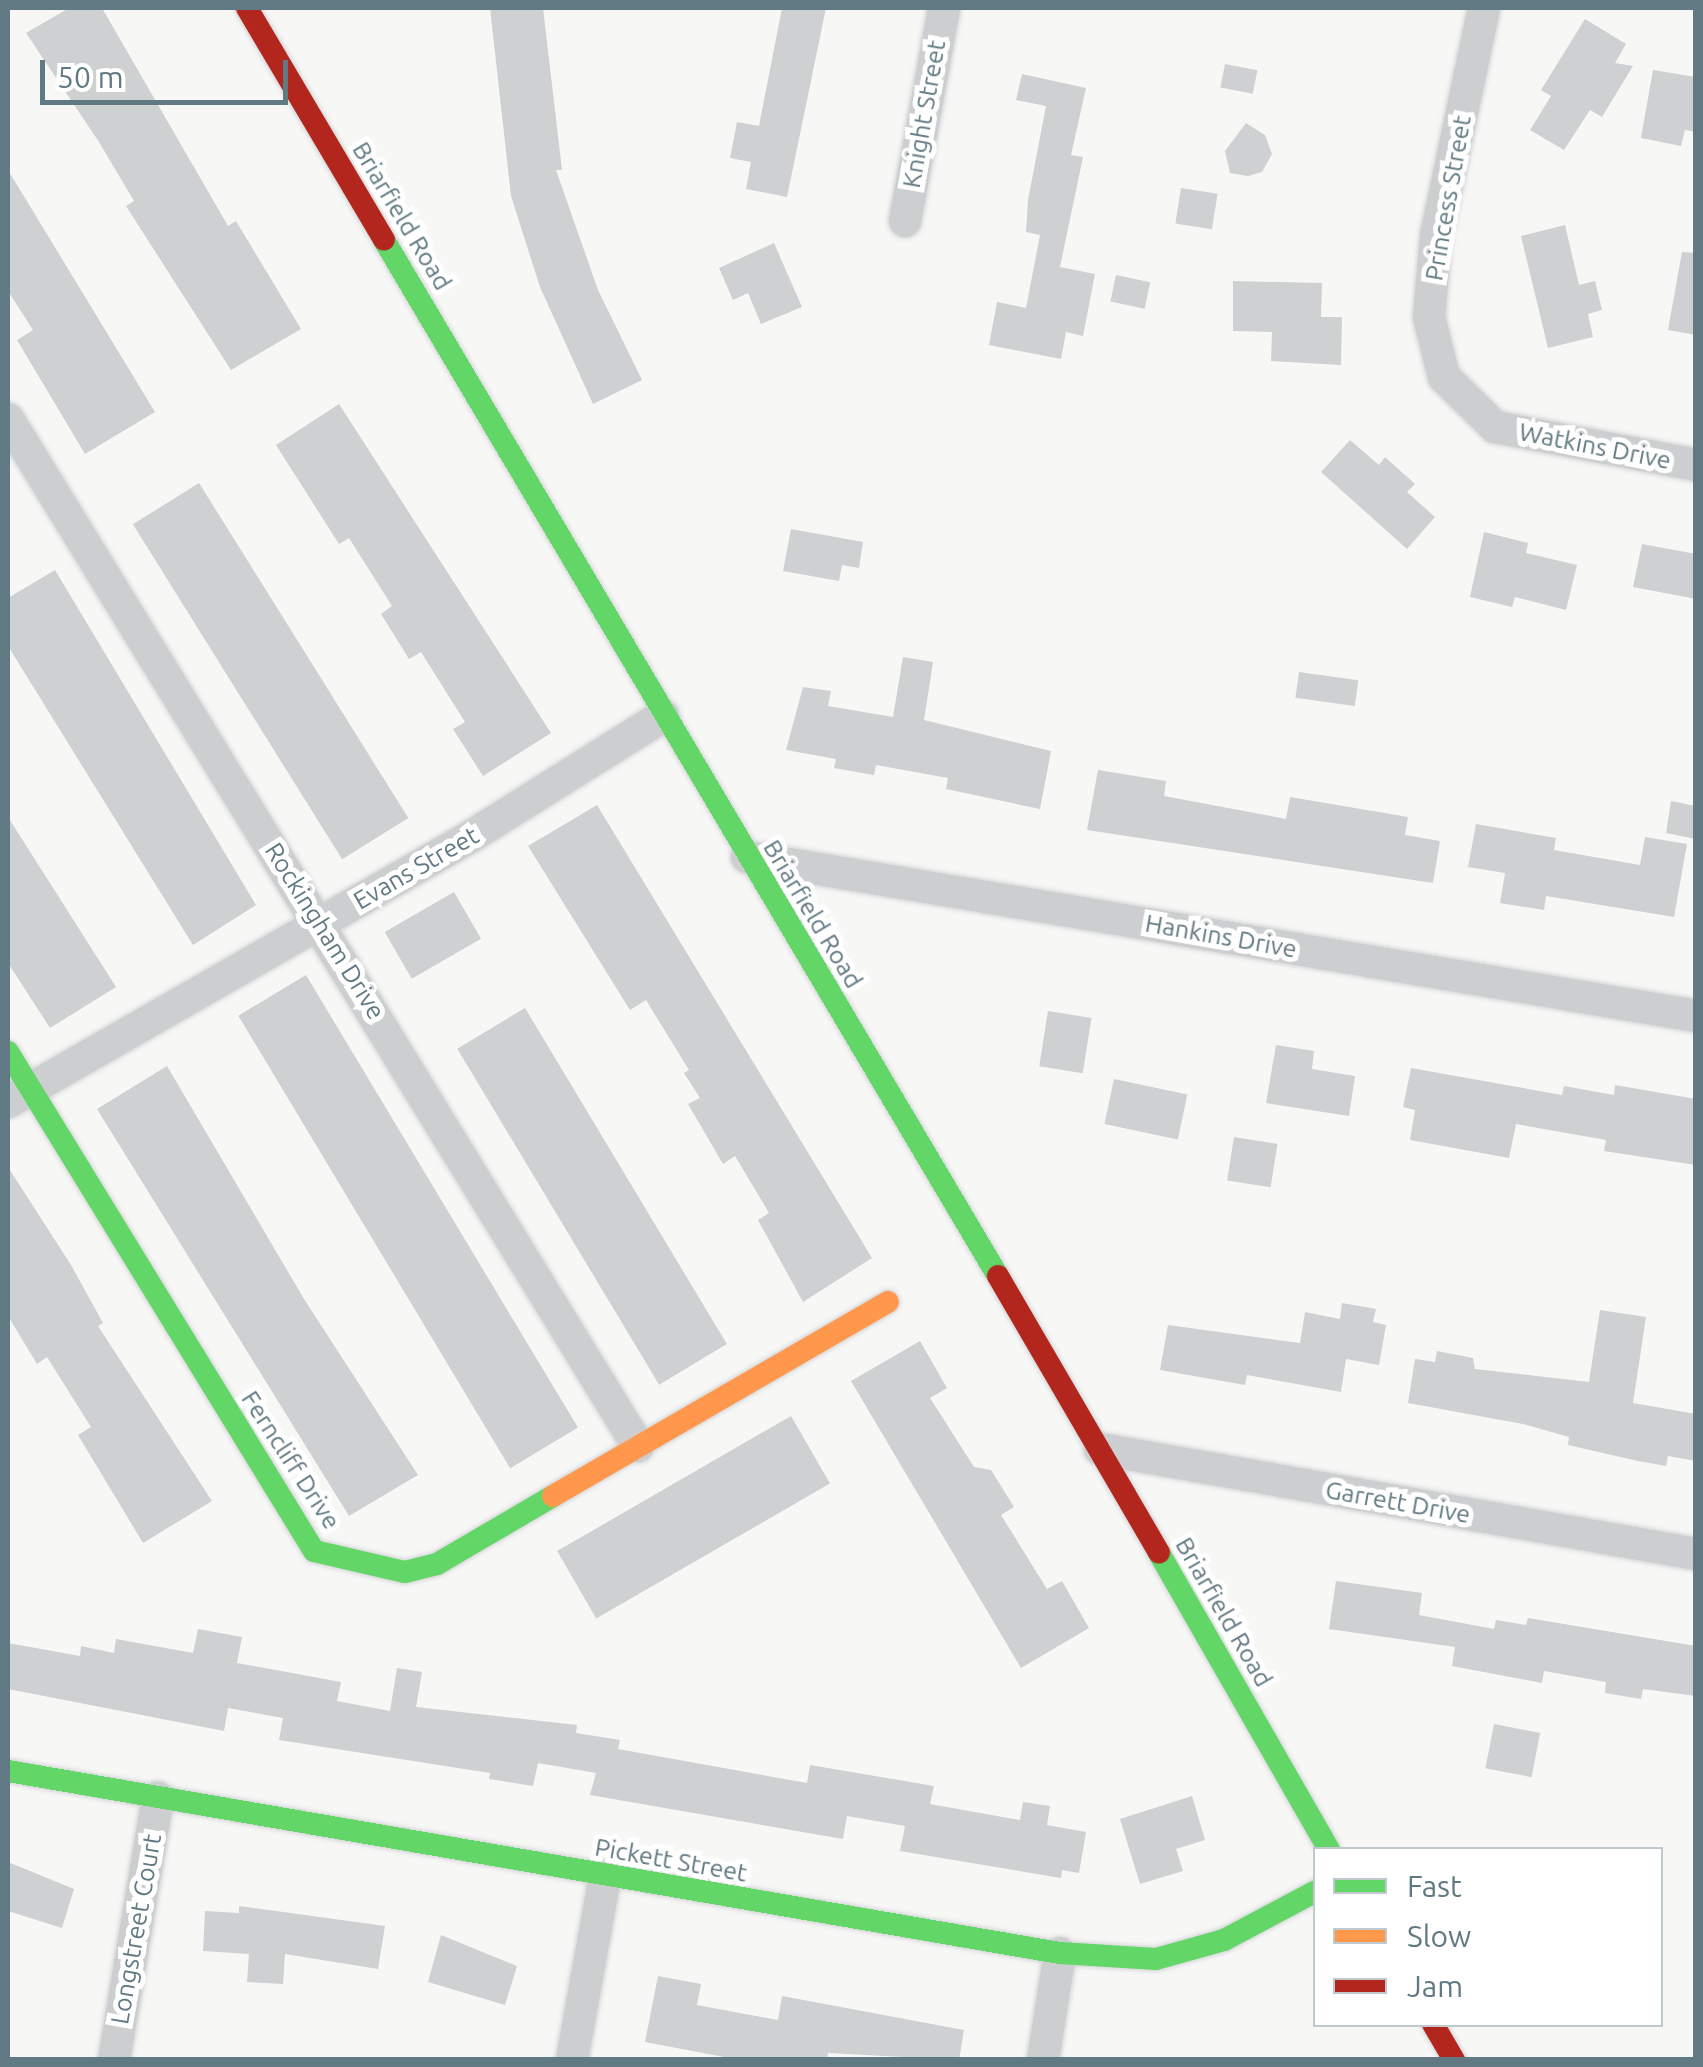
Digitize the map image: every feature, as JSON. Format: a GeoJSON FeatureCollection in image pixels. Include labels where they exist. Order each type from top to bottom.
{"type":"FeatureCollection","features":[{"type":"Feature","properties":{"kind":"street","name":"Briarfield Road"},"geometry":{"type":"LineString","coordinates":[[247,8],[1100,1449],[1327,1847]]}},
{"type":"Feature","properties":{"kind":"street","name":"Knight Street"},"geometry":{"type":"LineString","coordinates":[[905,221],[944,8]]}},
{"type":"Feature","properties":{"kind":"street","name":"Princess Street"},"geometry":{"type":"LineString","coordinates":[[1484,8],[1436,236],[1429,317],[1444,377],[1495,428]]}},
{"type":"Feature","properties":{"kind":"street","name":"Rockingham Drive"},"geometry":{"type":"LineString","coordinates":[[8,419],[321,923],[638,1446]]}},
{"type":"Feature","properties":{"kind":"street","name":"Watkins Drive"},"geometry":{"type":"LineString","coordinates":[[1495,428],[1696,465]]}},
{"type":"Feature","properties":{"kind":"street","name":"Evans Street"},"geometry":{"type":"LineString","coordinates":[[18,1095],[321,923],[664,716]]}},
{"type":"Feature","properties":{"kind":"street","name":"Hankins Drive"},"geometry":{"type":"LineString","coordinates":[[747,856],[1696,1016]]}},
{"type":"Feature","properties":{"kind":"street","name":"Ferncliff Drive"},"geometry":{"type":"LineString","coordinates":[[8,1052],[18,1095],[314,1551],[405,1572],[437,1564],[888,1302]]}},
{"type":"Feature","properties":{"kind":"street","name":"Garrett Drive"},"geometry":{"type":"LineString","coordinates":[[1100,1449],[1696,1554]]}},
{"type":"Feature","properties":{"kind":"street","name":"Pickett Street"},"geometry":{"type":"LineString","coordinates":[[8,1771],[1060,1953],[1156,1959],[1224,1940],[1313,1894]]}},
{"type":"Feature","properties":{"kind":"street","name":"Longstreet Court"},"geometry":{"type":"LineString","coordinates":[[114,2060],[158,1798]]}},
{"type":"Feature","properties":{"kind":"street"},"geometry":{"type":"LineString","coordinates":[[572,2060],[605,1877]]}},
{"type":"Feature","properties":{"kind":"street"},"geometry":{"type":"LineString","coordinates":[[1043,2060],[1060,1953]]}},
{"type":"Feature","properties":{"kind":"street"},"geometry":{"type":"LineString","coordinates":[[1435,2027],[1454,2060]]}},
{"type":"Feature","properties":{"kind":"building"},"geometry":{"type":"Polygon","coordinates":[[[69,8],[102,8],[228,226],[236,221],[301,329],[231,370],[126,206],[134,201],[99,142],[26,33],[69,8]]]}},
{"type":"Feature","properties":{"kind":"building"},"geometry":{"type":"Polygon","coordinates":[[[490,8],[543,8],[562,170],[556,170],[598,290],[642,380],[593,404],[540,287],[511,196],[490,8]]]}},
{"type":"Feature","properties":{"kind":"building"},"geometry":{"type":"Polygon","coordinates":[[[782,8],[826,8],[787,197],[746,189],[751,162],[730,158],[737,122],[759,126],[782,8]]]}},
{"type":"Feature","properties":{"kind":"building"},"geometry":{"type":"Polygon","coordinates":[[[1585,19],[1626,44],[1615,63],[1633,66],[1602,117],[1590,110],[1564,150],[1530,130],[1551,96],[1541,90],[1585,19]]]}},
{"type":"Feature","properties":{"kind":"building"},"geometry":{"type":"Polygon","coordinates":[[[1225,64],[1257,70],[1253,94],[1220,88],[1225,64]]]}},
{"type":"Feature","properties":{"kind":"building"},"geometry":{"type":"Polygon","coordinates":[[[1653,70],[1696,77],[1696,132],[1685,130],[1681,146],[1641,138],[1653,70]]]}},
{"type":"Feature","properties":{"kind":"building"},"geometry":{"type":"Polygon","coordinates":[[[1022,74],[1086,88],[1071,155],[1083,157],[1060,267],[1095,274],[1083,336],[1066,332],[1061,359],[989,345],[997,302],[1026,308],[1040,235],[1026,232],[1028,200],[1046,106],[1016,100],[1022,74]]]}},
{"type":"Feature","properties":{"kind":"building"},"geometry":{"type":"Polygon","coordinates":[[[1246,123],[1265,135],[1272,154],[1262,172],[1248,176],[1230,173],[1225,151],[1246,123]]]}},
{"type":"Feature","properties":{"kind":"building"},"geometry":{"type":"Polygon","coordinates":[[[8,170],[155,412],[85,454],[17,340],[33,330],[8,291],[8,170]]]}},
{"type":"Feature","properties":{"kind":"building"},"geometry":{"type":"Polygon","coordinates":[[[1181,188],[1218,194],[1212,229],[1175,224],[1181,188]]]}},
{"type":"Feature","properties":{"kind":"building"},"geometry":{"type":"Polygon","coordinates":[[[1565,225],[1579,285],[1595,281],[1602,310],[1588,314],[1593,337],[1548,348],[1521,236],[1565,225]]]}},
{"type":"Feature","properties":{"kind":"building"},"geometry":{"type":"Polygon","coordinates":[[[774,243],[802,307],[761,324],[748,293],[733,300],[719,268],[774,243]]]}},
{"type":"Feature","properties":{"kind":"building"},"geometry":{"type":"Polygon","coordinates":[[[1682,252],[1696,253],[1696,335],[1668,330],[1682,252]]]}},
{"type":"Feature","properties":{"kind":"building"},"geometry":{"type":"Polygon","coordinates":[[[1116,275],[1150,282],[1145,309],[1110,301],[1116,275]]]}},
{"type":"Feature","properties":{"kind":"building"},"geometry":{"type":"Polygon","coordinates":[[[1233,281],[1322,283],[1321,317],[1342,317],[1341,365],[1271,361],[1272,332],[1233,331],[1233,281]]]}},
{"type":"Feature","properties":{"kind":"building"},"geometry":{"type":"Polygon","coordinates":[[[339,404],[551,733],[483,776],[453,729],[465,722],[421,652],[409,659],[381,614],[392,606],[349,538],[339,544],[276,445],[339,404]]]}},
{"type":"Feature","properties":{"kind":"building"},"geometry":{"type":"Polygon","coordinates":[[[1350,440],[1379,465],[1385,457],[1415,484],[1407,492],[1435,517],[1407,549],[1321,472],[1350,440]]]}},
{"type":"Feature","properties":{"kind":"building"},"geometry":{"type":"Polygon","coordinates":[[[199,483],[408,818],[342,859],[133,524],[199,483]]]}},
{"type":"Feature","properties":{"kind":"building"},"geometry":{"type":"Polygon","coordinates":[[[791,529],[863,542],[859,568],[842,565],[839,581],[783,571],[791,529]]]}},
{"type":"Feature","properties":{"kind":"building"},"geometry":{"type":"Polygon","coordinates":[[[1484,532],[1528,543],[1526,553],[1577,565],[1566,610],[1515,597],[1512,607],[1470,597],[1484,532]]]}},
{"type":"Feature","properties":{"kind":"building"},"geometry":{"type":"Polygon","coordinates":[[[1642,544],[1696,554],[1696,599],[1633,587],[1642,544]]]}},
{"type":"Feature","properties":{"kind":"building"},"geometry":{"type":"Polygon","coordinates":[[[55,570],[256,905],[193,945],[8,646],[8,598],[55,570]]]}},
{"type":"Feature","properties":{"kind":"building"},"geometry":{"type":"Polygon","coordinates":[[[903,657],[933,662],[924,720],[1051,751],[1040,809],[946,789],[948,778],[876,765],[874,775],[834,768],[836,759],[786,750],[803,687],[831,691],[828,706],[893,717],[903,657]]]}},
{"type":"Feature","properties":{"kind":"building"},"geometry":{"type":"Polygon","coordinates":[[[1299,672],[1358,680],[1355,706],[1295,698],[1299,672]]]}},
{"type":"Feature","properties":{"kind":"building"},"geometry":{"type":"Polygon","coordinates":[[[1098,770],[1166,781],[1164,796],[1286,819],[1290,797],[1408,817],[1405,835],[1440,841],[1433,883],[1087,830],[1098,770]]]}},
{"type":"Feature","properties":{"kind":"building"},"geometry":{"type":"Polygon","coordinates":[[[1671,801],[1696,806],[1696,839],[1666,833],[1671,801]]]}},
{"type":"Feature","properties":{"kind":"building"},"geometry":{"type":"Polygon","coordinates":[[[597,805],[872,1258],[803,1302],[758,1220],[769,1213],[735,1156],[723,1164],[688,1104],[700,1098],[684,1073],[689,1070],[646,1000],[630,1010],[528,846],[597,805]]]}},
{"type":"Feature","properties":{"kind":"building"},"geometry":{"type":"Polygon","coordinates":[[[8,817],[116,987],[50,1028],[8,963],[8,817]]]}},
{"type":"Feature","properties":{"kind":"building"},"geometry":{"type":"Polygon","coordinates":[[[1476,824],[1556,838],[1554,850],[1640,865],[1645,837],[1687,844],[1674,917],[1546,896],[1544,910],[1500,903],[1505,873],[1468,867],[1476,824]]]}},
{"type":"Feature","properties":{"kind":"building"},"geometry":{"type":"Polygon","coordinates":[[[454,892],[481,939],[412,979],[385,932],[454,892]]]}},
{"type":"Feature","properties":{"kind":"building"},"geometry":{"type":"Polygon","coordinates":[[[306,975],[578,1428],[510,1468],[238,1016],[306,975]]]}},
{"type":"Feature","properties":{"kind":"building"},"geometry":{"type":"Polygon","coordinates":[[[525,1008],[727,1344],[659,1385],[457,1049],[525,1008]]]}},
{"type":"Feature","properties":{"kind":"building"},"geometry":{"type":"Polygon","coordinates":[[[1048,1011],[1091,1018],[1083,1073],[1039,1066],[1048,1011]]]}},
{"type":"Feature","properties":{"kind":"building"},"geometry":{"type":"Polygon","coordinates":[[[1276,1045],[1314,1051],[1312,1069],[1355,1076],[1349,1116],[1266,1103],[1276,1045]]]}},
{"type":"Feature","properties":{"kind":"building"},"geometry":{"type":"Polygon","coordinates":[[[167,1066],[304,1299],[418,1475],[349,1516],[97,1109],[167,1066]]]}},
{"type":"Feature","properties":{"kind":"building"},"geometry":{"type":"Polygon","coordinates":[[[1411,1068],[1562,1095],[1564,1086],[1614,1095],[1615,1085],[1696,1099],[1696,1165],[1604,1151],[1606,1140],[1516,1124],[1509,1158],[1410,1140],[1415,1110],[1403,1107],[1411,1068]]]}},
{"type":"Feature","properties":{"kind":"building"},"geometry":{"type":"Polygon","coordinates":[[[1114,1079],[1187,1095],[1178,1140],[1104,1124],[1114,1079]]]}},
{"type":"Feature","properties":{"kind":"building"},"geometry":{"type":"Polygon","coordinates":[[[1234,1137],[1277,1144],[1271,1187],[1227,1180],[1234,1137]]]}},
{"type":"Feature","properties":{"kind":"building"},"geometry":{"type":"Polygon","coordinates":[[[8,1167],[71,1265],[103,1323],[98,1326],[212,1501],[143,1543],[78,1435],[91,1427],[47,1357],[37,1364],[8,1316],[8,1167]]]}},
{"type":"Feature","properties":{"kind":"building"},"geometry":{"type":"Polygon","coordinates":[[[1342,1303],[1376,1309],[1373,1322],[1386,1325],[1379,1365],[1346,1359],[1341,1392],[1247,1375],[1245,1385],[1160,1370],[1168,1325],[1300,1343],[1305,1312],[1340,1319],[1342,1303]]]}},
{"type":"Feature","properties":{"kind":"building"},"geometry":{"type":"Polygon","coordinates":[[[1600,1310],[1646,1317],[1633,1403],[1696,1414],[1696,1461],[1668,1456],[1666,1466],[1638,1461],[1568,1445],[1569,1437],[1523,1424],[1408,1403],[1415,1359],[1435,1362],[1437,1351],[1473,1358],[1475,1369],[1589,1382],[1600,1310]]]}},
{"type":"Feature","properties":{"kind":"building"},"geometry":{"type":"Polygon","coordinates":[[[920,1341],[947,1388],[930,1398],[974,1467],[991,1470],[1014,1507],[1001,1515],[1047,1589],[1062,1581],[1089,1628],[1021,1668],[851,1381],[920,1341]]]}},
{"type":"Feature","properties":{"kind":"building"},"geometry":{"type":"Polygon","coordinates":[[[791,1416],[830,1484],[596,1619],[557,1551],[791,1416]]]}},
{"type":"Feature","properties":{"kind":"building"},"geometry":{"type":"Polygon","coordinates":[[[1336,1581],[1422,1593],[1419,1615],[1494,1629],[1496,1620],[1526,1625],[1528,1618],[1696,1646],[1696,1696],[1643,1689],[1641,1699],[1605,1693],[1606,1682],[1544,1671],[1542,1683],[1452,1666],[1455,1647],[1329,1629],[1336,1581]]]}},
{"type":"Feature","properties":{"kind":"building"},"geometry":{"type":"Polygon","coordinates":[[[198,1629],[242,1637],[237,1663],[341,1682],[337,1701],[390,1711],[397,1668],[422,1672],[416,1707],[577,1725],[576,1733],[620,1740],[618,1749],[807,1783],[810,1765],[934,1786],[930,1804],[1020,1820],[1023,1802],[1050,1806],[1047,1825],[1086,1832],[1079,1873],[1062,1870],[1061,1878],[900,1851],[905,1826],[847,1816],[843,1839],[590,1795],[596,1773],[538,1763],[533,1786],[489,1779],[490,1773],[279,1740],[283,1718],[228,1708],[224,1731],[8,1689],[8,1643],[80,1656],[81,1646],[114,1653],[116,1639],[193,1653],[198,1629]]]}},
{"type":"Feature","properties":{"kind":"building"},"geometry":{"type":"Polygon","coordinates":[[[1494,1724],[1540,1733],[1532,1777],[1485,1768],[1494,1724]]]}},
{"type":"Feature","properties":{"kind":"building"},"geometry":{"type":"Polygon","coordinates":[[[1192,1796],[1205,1840],[1176,1849],[1183,1871],[1140,1884],[1120,1819],[1192,1796]]]}},
{"type":"Feature","properties":{"kind":"building"},"geometry":{"type":"Polygon","coordinates":[[[8,1862],[74,1889],[62,1928],[8,1911],[8,1862]]]}},
{"type":"Feature","properties":{"kind":"building"},"geometry":{"type":"Polygon","coordinates":[[[239,1906],[385,1926],[378,1969],[285,1954],[283,1984],[247,1982],[249,1954],[203,1951],[205,1911],[239,1913],[239,1906]]]}},
{"type":"Feature","properties":{"kind":"building"},"geometry":{"type":"Polygon","coordinates":[[[441,1935],[517,1966],[505,2005],[428,1982],[441,1935]]]}},
{"type":"Feature","properties":{"kind":"building"},"geometry":{"type":"Polygon","coordinates":[[[658,1976],[701,1984],[697,2005],[778,2020],[782,1996],[964,2030],[959,2060],[828,2053],[827,2060],[740,2060],[645,2042],[658,1976]]]}},
{"type":"Feature","properties":{"kind":"traffic: fast"},"geometry":{"type":"LineString","coordinates":[[384,240],[998,1276]]}},
{"type":"Feature","properties":{"kind":"traffic: fast"},"geometry":{"type":"LineString","coordinates":[[8,1052],[314,1551],[405,1572],[437,1564],[553,1496]]}},
{"type":"Feature","properties":{"kind":"traffic: fast"},"geometry":{"type":"LineString","coordinates":[[1159,1553],[1327,1847]]}},
{"type":"Feature","properties":{"kind":"traffic: fast"},"geometry":{"type":"LineString","coordinates":[[8,1771],[1060,1953],[1156,1959],[1224,1940],[1313,1893]]}},
{"type":"Feature","properties":{"kind":"traffic: slow"},"geometry":{"type":"LineString","coordinates":[[553,1496],[888,1302]]}},
{"type":"Feature","properties":{"kind":"traffic: jam"},"geometry":{"type":"LineString","coordinates":[[247,8],[384,240]]}},
{"type":"Feature","properties":{"kind":"traffic: jam"},"geometry":{"type":"LineString","coordinates":[[998,1276],[1159,1553]]}},
{"type":"Feature","properties":{"kind":"traffic: jam"},"geometry":{"type":"LineString","coordinates":[[1435,2027],[1454,2060]]}}]}
